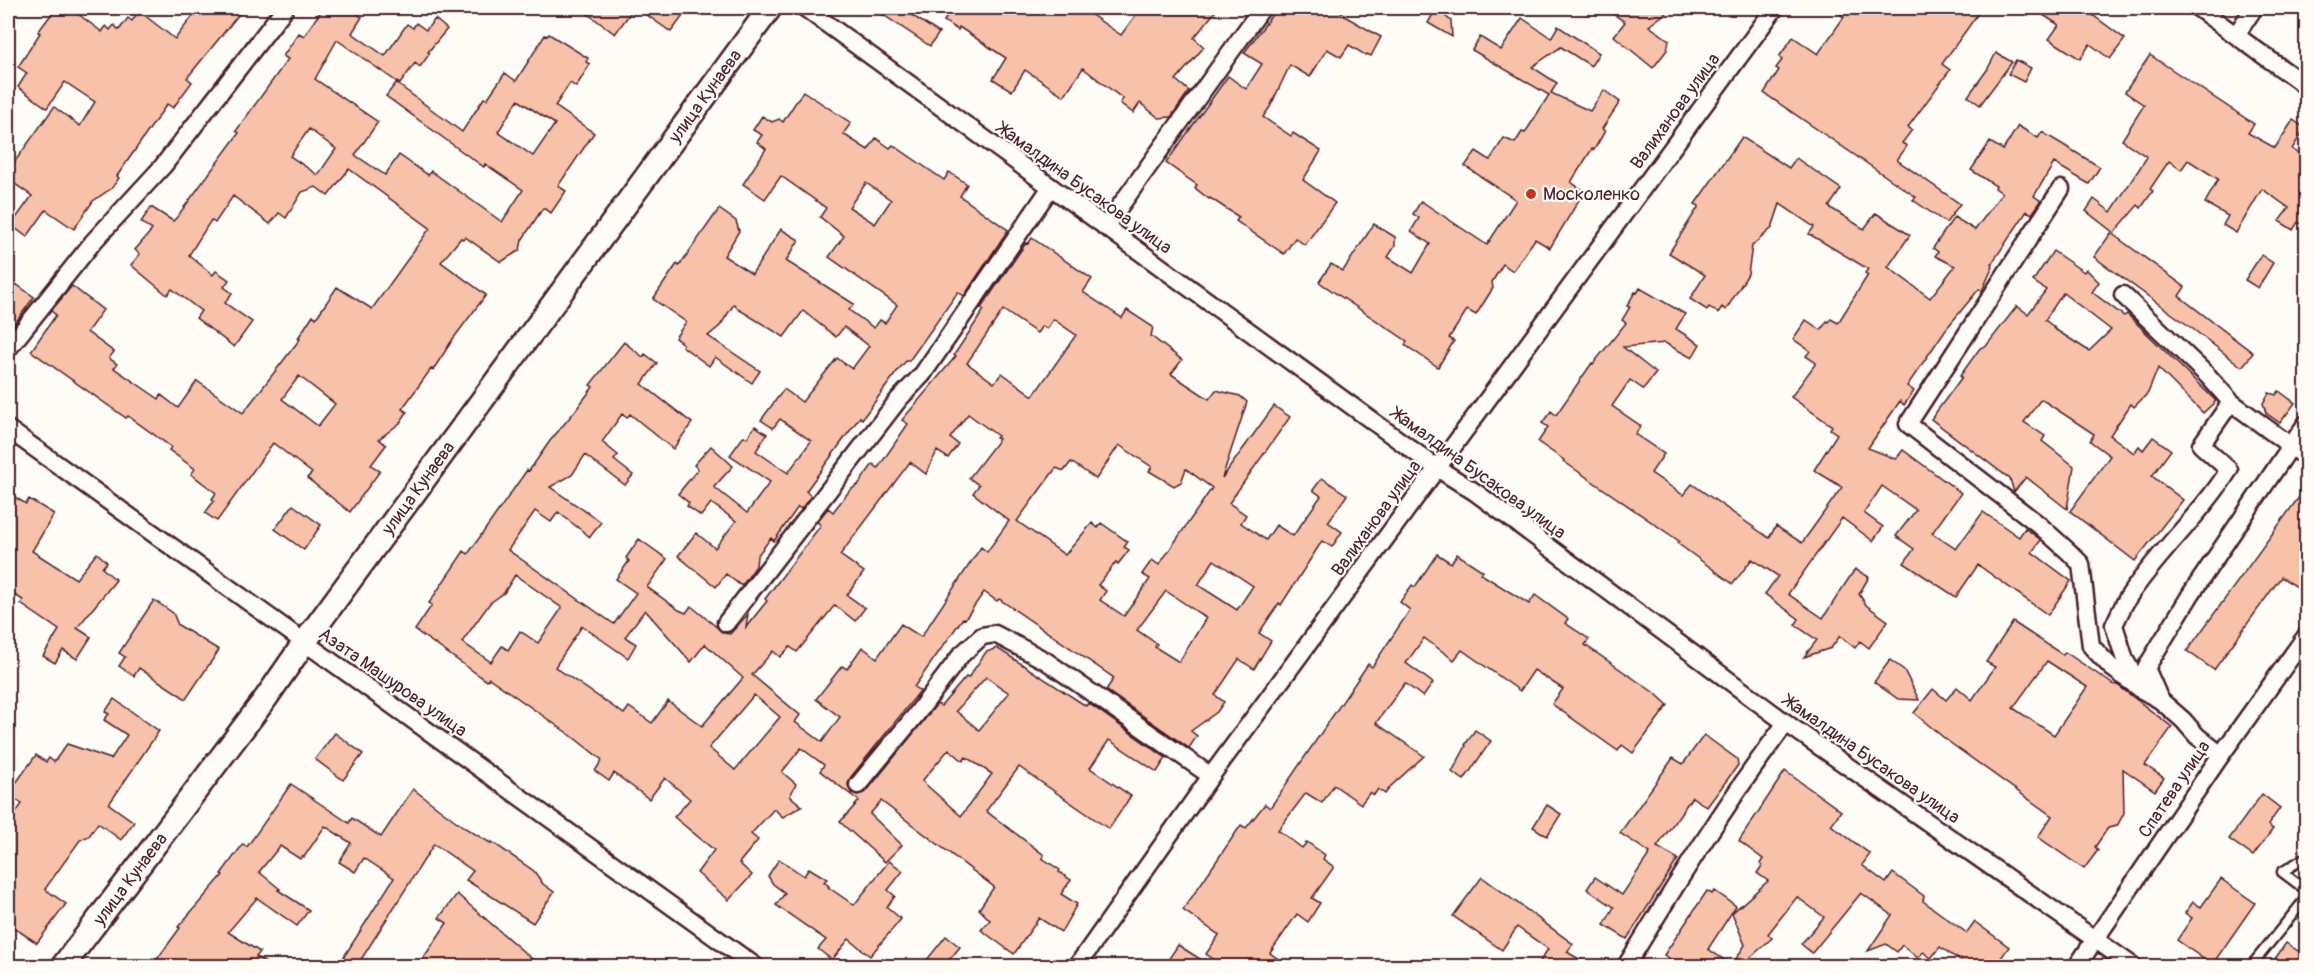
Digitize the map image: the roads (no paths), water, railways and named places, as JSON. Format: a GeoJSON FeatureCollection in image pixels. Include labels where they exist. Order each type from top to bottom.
{"type":"FeatureCollection","features":[{"type":"Feature","properties":{"kind":"main road","name":"улица Кунаева"},"geometry":{"type":"LineString","coordinates":[[63,966],[266,699],[304,642],[770,8]]}},
{"type":"Feature","properties":{"kind":"street"},"geometry":{"type":"LineString","coordinates":[[8,349],[93,242],[163,166],[285,8]]}},
{"type":"Feature","properties":{"kind":"street","name":"Жамалдина Бусакова улица"},"geometry":{"type":"LineString","coordinates":[[805,8],[1437,468],[1474,492],[1786,723],[2133,966]]}},
{"type":"Feature","properties":{"kind":"street"},"geometry":{"type":"LineString","coordinates":[[1105,227],[1262,8]]}},
{"type":"Feature","properties":{"kind":"street","name":"Валиханова улица"},"geometry":{"type":"LineString","coordinates":[[1077,966],[1211,776],[1775,8]]}},
{"type":"Feature","properties":{"kind":"street"},"geometry":{"type":"LineString","coordinates":[[2236,34],[2254,8]]}},
{"type":"Feature","properties":{"kind":"street"},"geometry":{"type":"LineString","coordinates":[[2208,11],[2307,86]]}},
{"type":"Feature","properties":{"kind":"street"},"geometry":{"type":"LineString","coordinates":[[726,623],[899,399],[922,375],[1051,187]]}},
{"type":"Feature","properties":{"kind":"street"},"geometry":{"type":"LineString","coordinates":[[2061,189],[1908,424],[2038,524],[2080,564],[2091,646],[2111,667],[2160,700],[2197,736],[2221,755]]}},
{"type":"Feature","properties":{"kind":"street"},"geometry":{"type":"LineString","coordinates":[[2123,295],[2208,376],[2230,402],[2307,457]]}},
{"type":"Feature","properties":{"kind":"street"},"geometry":{"type":"LineString","coordinates":[[2142,690],[2125,660],[2114,625],[2128,598],[2151,566],[2210,500],[2229,470],[2201,445],[2230,402]]}},
{"type":"Feature","properties":{"kind":"street"},"geometry":{"type":"LineString","coordinates":[[2160,700],[2146,668],[2192,594],[2307,424]]}},
{"type":"Feature","properties":{"kind":"street","name":"Азата Машурова улица"},"geometry":{"type":"LineString","coordinates":[[8,429],[755,966]]}},
{"type":"Feature","properties":{"kind":"street"},"geometry":{"type":"LineString","coordinates":[[858,785],[915,716],[961,655],[982,636],[995,634],[1046,661],[1211,776]]}},
{"type":"Feature","properties":{"kind":"street","name":"Спатева улица"},"geometry":{"type":"LineString","coordinates":[[2077,966],[2097,940],[2221,755],[2307,636]]}},
{"type":"Feature","properties":{"kind":"street"},"geometry":{"type":"LineString","coordinates":[[1626,966],[1707,833],[1786,723]]}},
{"type":"Feature","properties":{"kind":"lane"},"geometry":{"type":"LineString","coordinates":[[2307,857],[2282,872],[2307,890]]}},
{"type":"Feature","properties":{"kind":"lane"},"geometry":{"type":"LineString","coordinates":[[2251,966],[2307,898]]}},
{"type":"Feature","properties":{"kind":"place","name":"Москоленко"},"geometry":{"type":"Point","coordinates":[1531,194]}}]}
